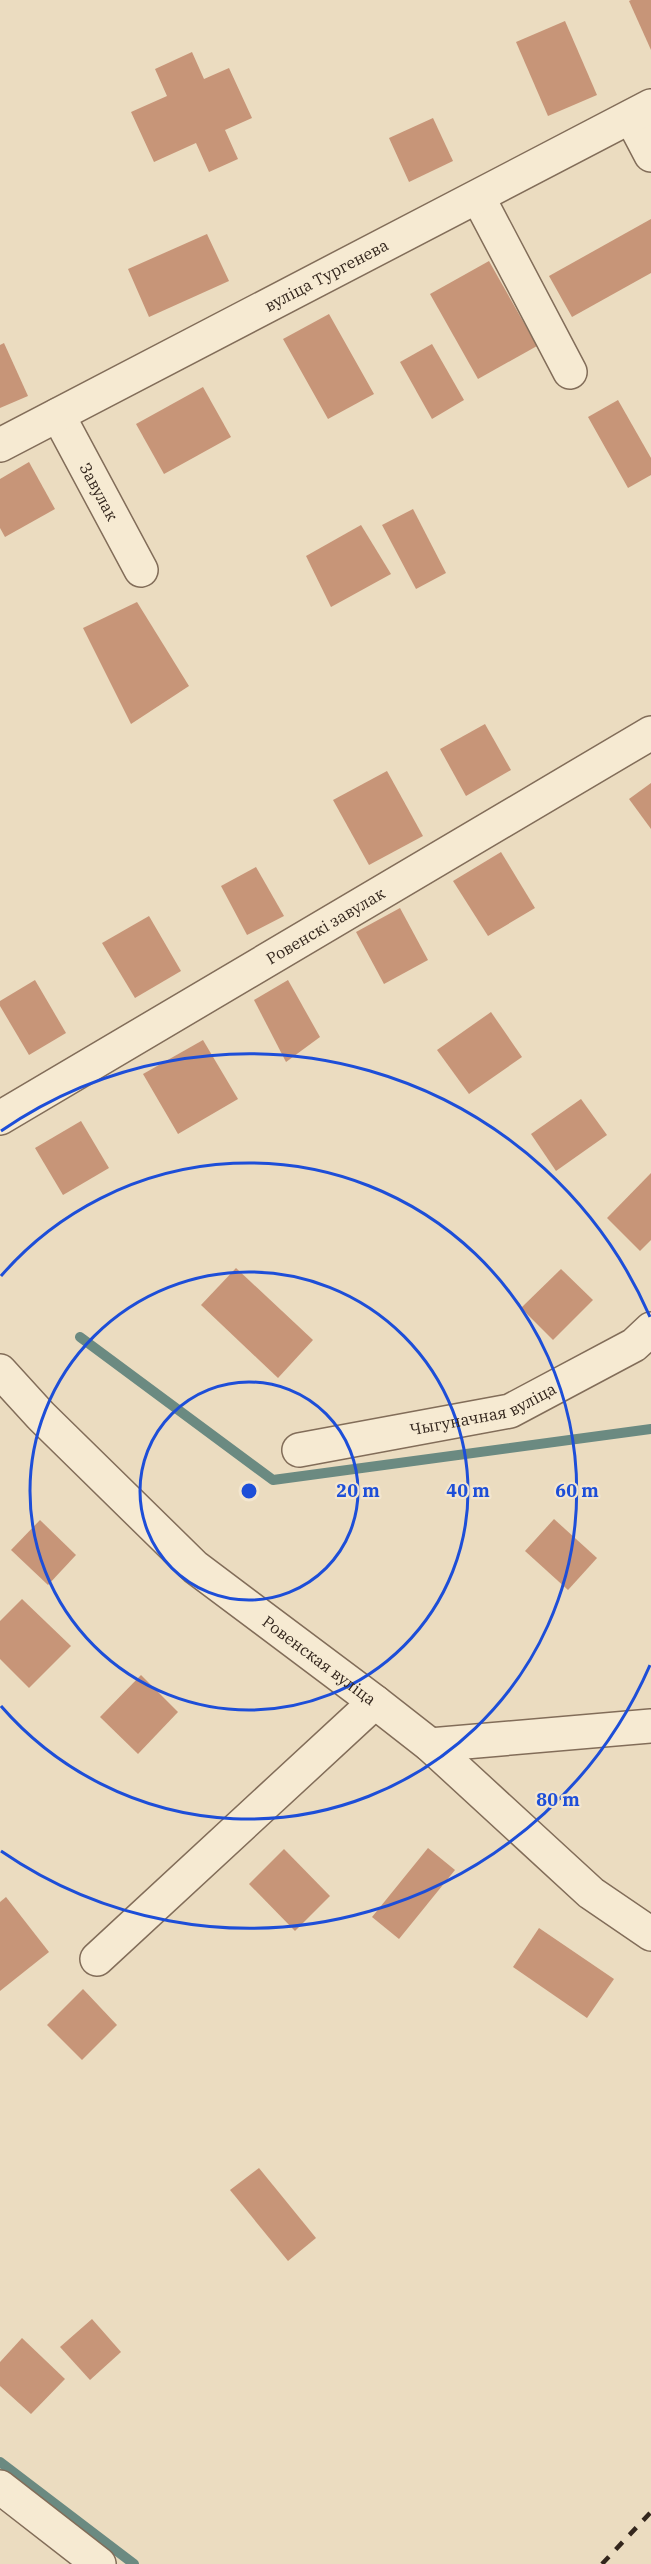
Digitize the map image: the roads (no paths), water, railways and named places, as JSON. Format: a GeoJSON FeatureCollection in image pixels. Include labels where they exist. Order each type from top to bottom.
{"type":"FeatureCollection","features":[{"type":"Feature","properties":{"kind":"street"},"geometry":{"type":"LineString","coordinates":[[641,112],[651,155]]}},
{"type":"Feature","properties":{"kind":"street","name":"вуліца Тургенева"},"geometry":{"type":"LineString","coordinates":[[0,445],[641,112]]}},
{"type":"Feature","properties":{"kind":"street"},"geometry":{"type":"LineString","coordinates":[[478,197],[570,372]]}},
{"type":"Feature","properties":{"kind":"street","name":"Завулак"},"geometry":{"type":"LineString","coordinates":[[58,415],[141,570]]}},
{"type":"Feature","properties":{"kind":"street","name":"Ровенскі завулак"},"geometry":{"type":"LineString","coordinates":[[0,1118],[651,733]]}},
{"type":"Feature","properties":{"kind":"street","name":"Чыгуначная вуліца"},"geometry":{"type":"LineString","coordinates":[[299,1450],[510,1411],[634,1345],[651,1329]]}},
{"type":"Feature","properties":{"kind":"street","name":"Ровенская вуліца"},"geometry":{"type":"LineString","coordinates":[[0,1371],[41,1416],[195,1567],[375,1701],[430,1745],[591,1893],[651,1934]]}},
{"type":"Feature","properties":{"kind":"street"},"geometry":{"type":"LineString","coordinates":[[97,1959],[375,1701]]}},
{"type":"Feature","properties":{"kind":"street"},"geometry":{"type":"LineString","coordinates":[[430,1745],[651,1726]]}},
{"type":"Feature","properties":{"kind":"street"},"geometry":{"type":"LineString","coordinates":[[0,2487],[99,2564]]}},
{"type":"Feature","properties":{"kind":"waterway"},"geometry":{"type":"LineString","coordinates":[[80,1337],[273,1480],[651,1429]]}},
{"type":"Feature","properties":{"kind":"waterway"},"geometry":{"type":"LineString","coordinates":[[0,2462],[134,2564]]}},
{"type":"Feature","properties":{"kind":"railway"},"geometry":{"type":"LineString","coordinates":[[602,2564],[651,2512]]}}]}
